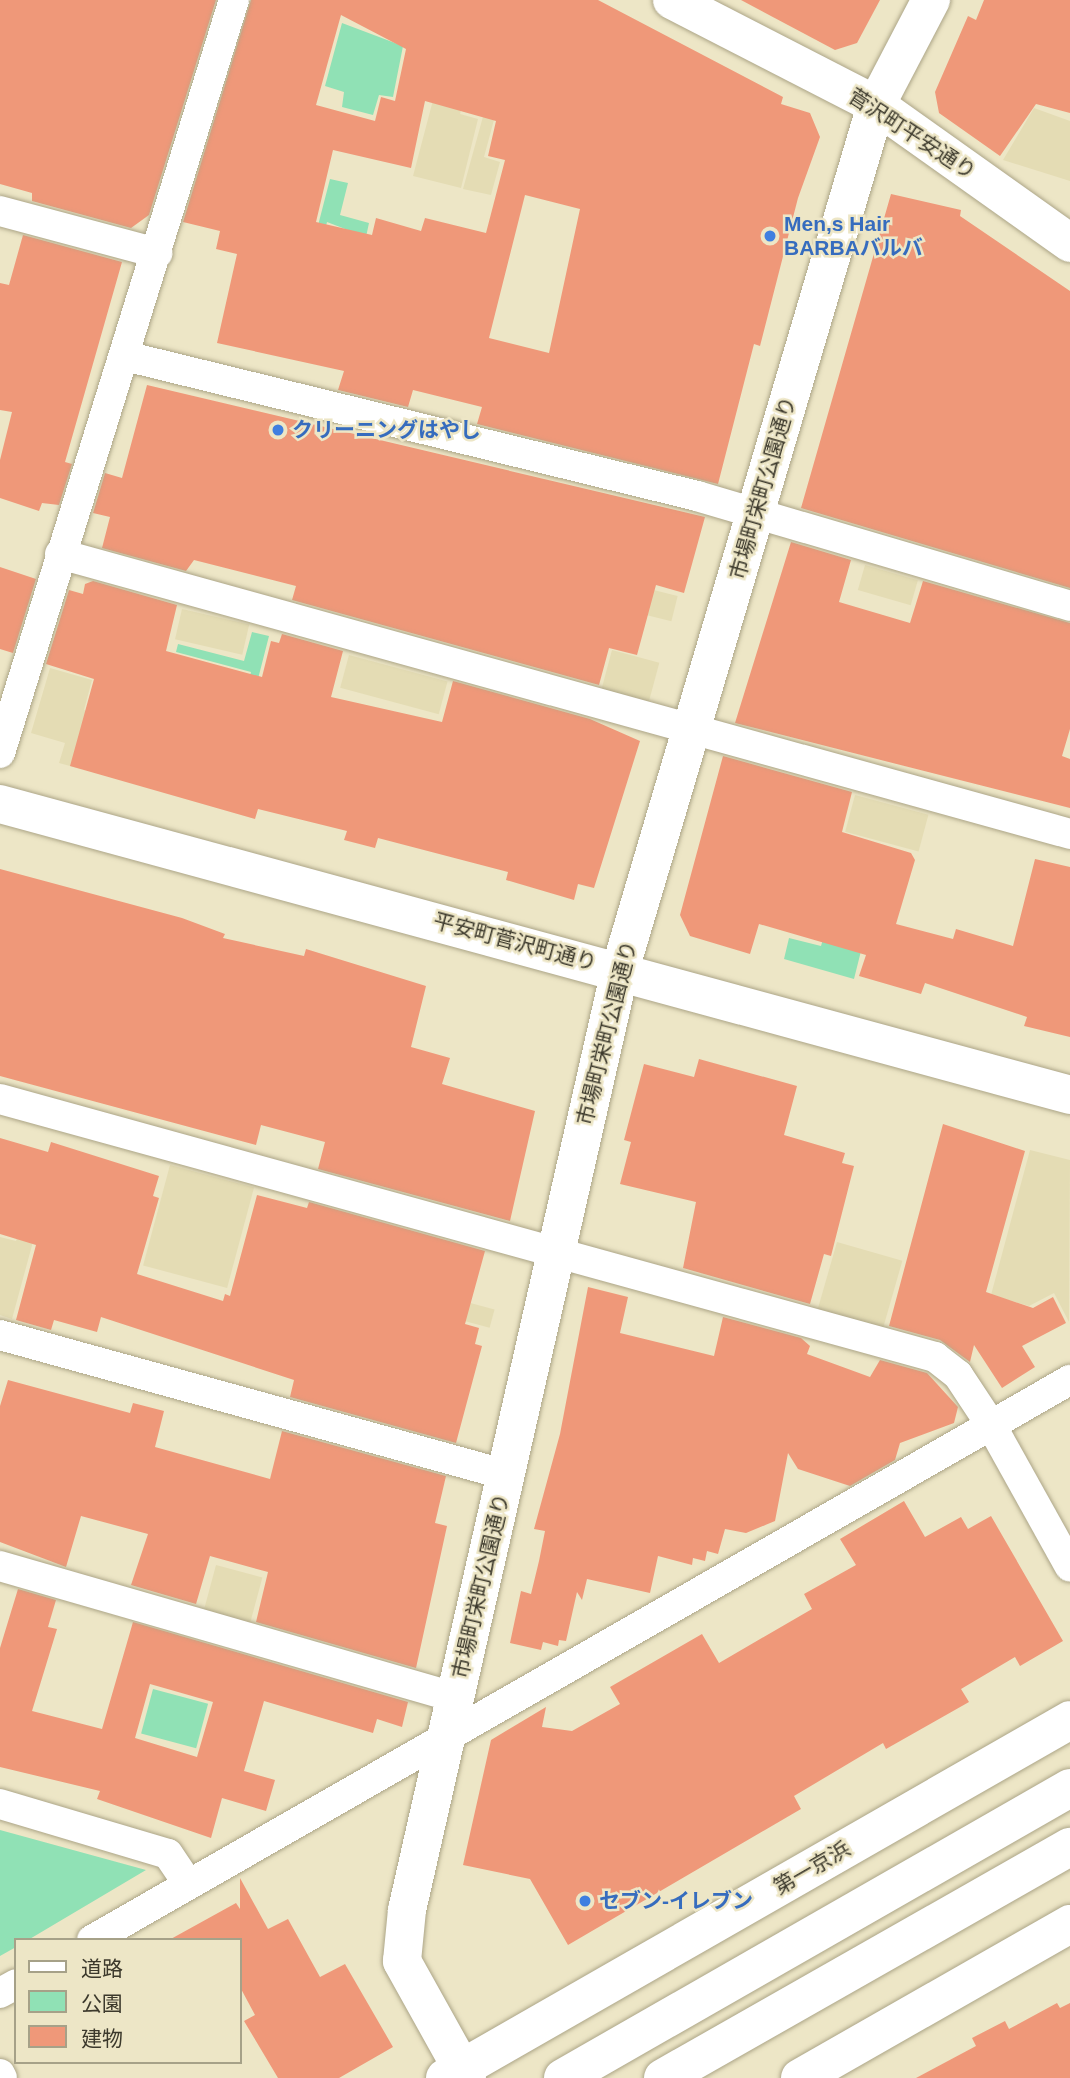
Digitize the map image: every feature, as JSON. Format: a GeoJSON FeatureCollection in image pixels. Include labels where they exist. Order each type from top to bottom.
{"type":"FeatureCollection","features":[{"type":"Feature","properties":{"kind":"main road","name":"菅沢町平安通り"},"geometry":{"type":"LineString","coordinates":[[672,0],[876,105],[1070,243]]}},
{"type":"Feature","properties":{"kind":"main road","name":"市場町栄町公園通り"},"geometry":{"type":"LineString","coordinates":[[458,2075],[402,1961],[407,1910],[620,970],[876,105],[931,0]]}},
{"type":"Feature","properties":{"kind":"main road","name":"平安町菅沢町通り"},"geometry":{"type":"LineString","coordinates":[[0,804],[620,970],[1070,1095]]}},
{"type":"Feature","properties":{"kind":"main road","name":"第一京浜"},"geometry":{"type":"LineString","coordinates":[[458,2075],[1070,1720]]}},
{"type":"Feature","properties":{"kind":"main road"},"geometry":{"type":"LineString","coordinates":[[563,2078],[1070,1788]]}},
{"type":"Feature","properties":{"kind":"main road"},"geometry":{"type":"LineString","coordinates":[[663,2078],[1070,1847]]}},
{"type":"Feature","properties":{"kind":"main road"},"geometry":{"type":"LineString","coordinates":[[800,2078],[1070,1924]]}},
{"type":"Feature","properties":{"kind":"street"},"geometry":{"type":"LineString","coordinates":[[0,753],[234,0]]}},
{"type":"Feature","properties":{"kind":"street"},"geometry":{"type":"LineString","coordinates":[[0,211],[157,253]]}},
{"type":"Feature","properties":{"kind":"street"},"geometry":{"type":"LineString","coordinates":[[125,356],[756,512],[1070,606]]}},
{"type":"Feature","properties":{"kind":"street"},"geometry":{"type":"LineString","coordinates":[[60,554],[1070,834]]}},
{"type":"Feature","properties":{"kind":"street"},"geometry":{"type":"LineString","coordinates":[[0,1099],[935,1357],[958,1375],[991,1424],[1070,1567]]}},
{"type":"Feature","properties":{"kind":"street"},"geometry":{"type":"LineString","coordinates":[[0,1335],[507,1475]]}},
{"type":"Feature","properties":{"kind":"street"},"geometry":{"type":"LineString","coordinates":[[95,1938],[188,1884],[451,1715],[1070,1380]]}},
{"type":"Feature","properties":{"kind":"street"},"geometry":{"type":"LineString","coordinates":[[0,1566],[451,1715]]}},
{"type":"Feature","properties":{"kind":"street"},"geometry":{"type":"LineString","coordinates":[[0,1804],[168,1854],[188,1884]]}},
{"type":"Feature","properties":{"kind":"shaded area"},"geometry":{"type":"Polygon","coordinates":[[[437,85],[466,94],[460,114],[478,119],[461,188],[413,176],[437,85]]]}},
{"type":"Feature","properties":{"kind":"shaded area"},"geometry":{"type":"Polygon","coordinates":[[[1034,108],[1070,121],[1070,181],[1003,160],[1034,108]]]}},
{"type":"Feature","properties":{"kind":"shaded area"},"geometry":{"type":"Polygon","coordinates":[[[484,113],[495,116],[484,157],[500,162],[491,195],[463,189],[484,113]]]}},
{"type":"Feature","properties":{"kind":"shaded area"},"geometry":{"type":"Polygon","coordinates":[[[865,565],[918,580],[911,605],[858,590],[865,565]]]}},
{"type":"Feature","properties":{"kind":"shaded area"},"geometry":{"type":"Polygon","coordinates":[[[601,577],[678,596],[671,621],[595,602],[601,577]]]}},
{"type":"Feature","properties":{"kind":"shaded area"},"geometry":{"type":"Polygon","coordinates":[[[182,609],[249,625],[242,655],[175,639],[182,609]]]}},
{"type":"Feature","properties":{"kind":"shaded area"},"geometry":{"type":"Polygon","coordinates":[[[612,650],[659,663],[649,701],[602,689],[612,650]]]}},
{"type":"Feature","properties":{"kind":"shaded area"},"geometry":{"type":"Polygon","coordinates":[[[349,655],[448,681],[439,714],[340,688],[349,655]]]}},
{"type":"Feature","properties":{"kind":"shaded area"},"geometry":{"type":"Polygon","coordinates":[[[50,668],[92,680],[84,710],[97,714],[81,769],[59,763],[65,743],[31,733],[50,668]]]}},
{"type":"Feature","properties":{"kind":"shaded area"},"geometry":{"type":"Polygon","coordinates":[[[855,795],[928,815],[919,851],[845,832],[855,795]]]}},
{"type":"Feature","properties":{"kind":"shaded area"},"geometry":{"type":"Polygon","coordinates":[[[1030,1150],[1070,1160],[1069,1322],[1054,1293],[1029,1306],[991,1295],[1030,1150]]]}},
{"type":"Feature","properties":{"kind":"shaded area"},"geometry":{"type":"Polygon","coordinates":[[[170,1165],[254,1188],[227,1288],[143,1265],[170,1165]]]}},
{"type":"Feature","properties":{"kind":"shaded area"},"geometry":{"type":"Polygon","coordinates":[[[22,1223],[37,1227],[12,1319],[0,1315],[0,1237],[16,1241],[22,1223]]]}},
{"type":"Feature","properties":{"kind":"shaded area"},"geometry":{"type":"Polygon","coordinates":[[[837,1242],[902,1261],[883,1329],[817,1310],[837,1242]]]}},
{"type":"Feature","properties":{"kind":"shaded area"},"geometry":{"type":"Polygon","coordinates":[[[396,1283],[495,1309],[490,1328],[391,1301],[396,1283]]]}},
{"type":"Feature","properties":{"kind":"shaded area"},"geometry":{"type":"Polygon","coordinates":[[[216,1565],[262,1577],[250,1625],[203,1612],[216,1565]]]}},
{"type":"Feature","properties":{"kind":"green space"},"geometry":{"type":"Polygon","coordinates":[[[342,23],[403,46],[393,97],[379,95],[373,115],[342,107],[344,92],[325,86],[342,23]]]}},
{"type":"Feature","properties":{"kind":"green space"},"geometry":{"type":"Polygon","coordinates":[[[330,179],[348,183],[340,215],[369,223],[366,237],[327,222],[322,243],[314,241],[330,179]]]}},
{"type":"Feature","properties":{"kind":"green space"},"geometry":{"type":"Polygon","coordinates":[[[252,632],[269,636],[248,718],[240,716],[251,672],[176,652],[178,644],[244,661],[252,632]]]}},
{"type":"Feature","properties":{"kind":"green space"},"geometry":{"type":"Polygon","coordinates":[[[825,932],[861,951],[854,979],[784,959],[789,938],[821,946],[825,932]]]}},
{"type":"Feature","properties":{"kind":"green space"},"geometry":{"type":"Polygon","coordinates":[[[153,1689],[208,1704],[196,1748],[141,1733],[153,1689]]]}},
{"type":"Feature","properties":{"kind":"green space"},"geometry":{"type":"Polygon","coordinates":[[[0,1830],[146,1870],[31,1938],[14,1938],[14,1948],[0,1956],[0,1830]]]}},
{"type":"Feature","properties":{"kind":"building"},"geometry":{"type":"Polygon","coordinates":[[[0,0],[216,0],[149,215],[131,228],[32,201],[32,193],[0,184],[0,0]]]}},
{"type":"Feature","properties":{"kind":"building"},"geometry":{"type":"Polygon","coordinates":[[[251,0],[598,0],[783,97],[781,104],[810,113],[820,137],[798,198],[760,346],[754,344],[718,484],[477,424],[482,407],[413,390],[408,407],[338,390],[344,371],[217,343],[237,254],[216,249],[220,231],[183,222],[251,0]],[[341,15],[316,105],[375,121],[381,97],[395,101],[406,49],[341,15]],[[425,101],[411,168],[333,150],[316,222],[372,235],[376,218],[421,231],[425,218],[486,233],[505,160],[488,156],[496,121],[425,101]],[[525,195],[489,338],[549,353],[580,209],[525,195]]]}},
{"type":"Feature","properties":{"kind":"building"},"geometry":{"type":"Polygon","coordinates":[[[741,0],[880,0],[857,43],[835,50],[741,0]]]}},
{"type":"Feature","properties":{"kind":"building"},"geometry":{"type":"Polygon","coordinates":[[[984,0],[1070,0],[1070,113],[1036,104],[1000,156],[939,113],[935,92],[968,16],[976,20],[984,0]]]}},
{"type":"Feature","properties":{"kind":"building"},"geometry":{"type":"Polygon","coordinates":[[[891,194],[961,210],[960,216],[1070,291],[1070,588],[801,508],[891,194]]]}},
{"type":"Feature","properties":{"kind":"building"},"geometry":{"type":"Polygon","coordinates":[[[23,235],[122,262],[65,462],[72,464],[59,505],[42,503],[39,511],[0,498],[0,460],[12,412],[0,410],[0,283],[9,285],[23,235]]]}},
{"type":"Feature","properties":{"kind":"building"},"geometry":{"type":"Polygon","coordinates":[[[147,385],[705,517],[684,593],[656,585],[637,655],[609,648],[599,685],[292,600],[296,586],[194,560],[186,571],[102,548],[110,517],[93,513],[105,473],[122,478],[147,385]]]}},
{"type":"Feature","properties":{"kind":"building"},"geometry":{"type":"Polygon","coordinates":[[[791,542],[851,560],[839,602],[910,623],[923,581],[1070,623],[1070,729],[1062,756],[1070,759],[1070,808],[735,723],[791,542]]]}},
{"type":"Feature","properties":{"kind":"building"},"geometry":{"type":"Polygon","coordinates":[[[0,567],[36,579],[13,653],[0,649],[0,567]]]}},
{"type":"Feature","properties":{"kind":"building"},"geometry":{"type":"Polygon","coordinates":[[[93,581],[177,605],[166,651],[262,677],[271,641],[279,643],[282,634],[343,651],[331,697],[442,722],[453,681],[590,719],[640,741],[594,888],[578,884],[574,900],[506,880],[508,872],[378,838],[375,848],[344,840],[347,831],[258,809],[255,819],[70,766],[94,679],[46,664],[69,590],[83,594],[85,584],[93,581]]]}},
{"type":"Feature","properties":{"kind":"building"},"geometry":{"type":"Polygon","coordinates":[[[723,756],[852,792],[842,832],[911,853],[915,860],[896,924],[953,939],[956,929],[1013,946],[1035,859],[1070,867],[1070,1037],[1024,1026],[1027,1017],[925,983],[921,994],[859,976],[866,955],[759,924],[750,954],[690,936],[680,915],[723,756]]]}},
{"type":"Feature","properties":{"kind":"building"},"geometry":{"type":"Polygon","coordinates":[[[0,869],[182,918],[225,934],[223,938],[304,956],[306,949],[426,986],[411,1047],[450,1058],[442,1084],[535,1111],[510,1221],[318,1169],[325,1142],[261,1125],[256,1145],[0,1076],[0,869]]]}},
{"type":"Feature","properties":{"kind":"building"},"geometry":{"type":"Polygon","coordinates":[[[699,1059],[797,1086],[784,1135],[845,1153],[842,1163],[854,1166],[831,1256],[824,1254],[810,1304],[683,1268],[696,1202],[620,1184],[631,1142],[624,1140],[644,1064],[694,1077],[699,1059]]]}},
{"type":"Feature","properties":{"kind":"building"},"geometry":{"type":"Polygon","coordinates":[[[943,1124],[1025,1151],[986,1292],[1033,1308],[1053,1297],[1066,1323],[1022,1346],[1035,1367],[1002,1388],[974,1345],[970,1362],[940,1340],[889,1326],[943,1124]]]}},
{"type":"Feature","properties":{"kind":"building"},"geometry":{"type":"Polygon","coordinates":[[[0,1138],[48,1152],[51,1142],[159,1176],[153,1196],[159,1198],[137,1274],[223,1301],[225,1294],[230,1296],[257,1195],[307,1208],[309,1202],[485,1251],[465,1324],[479,1328],[475,1344],[482,1346],[456,1443],[290,1397],[294,1380],[101,1317],[97,1332],[54,1320],[51,1330],[16,1320],[36,1245],[0,1234],[0,1138]]]}},
{"type":"Feature","properties":{"kind":"building"},"geometry":{"type":"Polygon","coordinates":[[[588,1287],[628,1297],[620,1333],[714,1356],[723,1317],[801,1338],[810,1346],[807,1354],[870,1377],[880,1360],[927,1373],[958,1407],[954,1423],[900,1443],[895,1460],[850,1486],[798,1469],[788,1453],[775,1521],[746,1533],[725,1529],[718,1554],[707,1551],[705,1561],[693,1558],[692,1565],[658,1556],[650,1593],[587,1579],[582,1600],[577,1592],[566,1641],[559,1640],[558,1646],[543,1642],[541,1650],[510,1643],[521,1591],[531,1594],[539,1561],[545,1531],[534,1529],[560,1434],[588,1287]]]}},
{"type":"Feature","properties":{"kind":"building"},"geometry":{"type":"Polygon","coordinates":[[[8,1380],[130,1413],[133,1403],[164,1411],[155,1447],[270,1479],[282,1431],[446,1476],[435,1523],[447,1526],[416,1668],[256,1622],[268,1572],[210,1556],[196,1604],[131,1585],[148,1534],[81,1516],[66,1567],[0,1542],[0,1406],[8,1380]]]}},
{"type":"Feature","properties":{"kind":"building"},"geometry":{"type":"Polygon","coordinates":[[[904,1501],[925,1537],[961,1517],[968,1529],[991,1516],[1063,1641],[1020,1666],[1015,1657],[961,1689],[969,1702],[886,1749],[883,1743],[794,1796],[801,1809],[568,1945],[530,1879],[463,1865],[491,1740],[546,1707],[542,1727],[572,1731],[620,1704],[610,1687],[702,1634],[719,1663],[812,1609],[804,1594],[856,1565],[840,1539],[904,1501]]]}},
{"type":"Feature","properties":{"kind":"building"},"geometry":{"type":"Polygon","coordinates":[[[18,1589],[56,1600],[48,1627],[57,1629],[32,1711],[102,1729],[133,1622],[408,1702],[402,1727],[377,1719],[373,1733],[264,1701],[244,1771],[275,1780],[266,1811],[222,1798],[211,1838],[97,1799],[100,1791],[0,1767],[0,1648],[18,1589]],[[150,1684],[135,1738],[197,1757],[213,1702],[150,1684]]]}},
{"type":"Feature","properties":{"kind":"building"},"geometry":{"type":"Polygon","coordinates":[[[240,1878],[268,1929],[288,1919],[320,1977],[345,1964],[393,2047],[339,2078],[278,2078],[244,2021],[255,2015],[242,1991],[242,1938],[173,1938],[236,1903],[240,1909],[240,1878]]]}},
{"type":"Feature","properties":{"kind":"building"},"geometry":{"type":"Polygon","coordinates":[[[1057,2003],[1060,2008],[1070,2003],[1070,2078],[916,2078],[976,2046],[972,2038],[1005,2021],[1009,2029],[1057,2003]]]}},
{"type":"Feature","properties":{"kind":"place","name":"Men,s Hair BARBAバルバ"},"geometry":{"type":"Point","coordinates":[770,236]}},
{"type":"Feature","properties":{"kind":"place","name":"クリーニングはやし"},"geometry":{"type":"Point","coordinates":[278,430]}},
{"type":"Feature","properties":{"kind":"place","name":"セブン-イレブン"},"geometry":{"type":"Point","coordinates":[585,1901]}}]}
